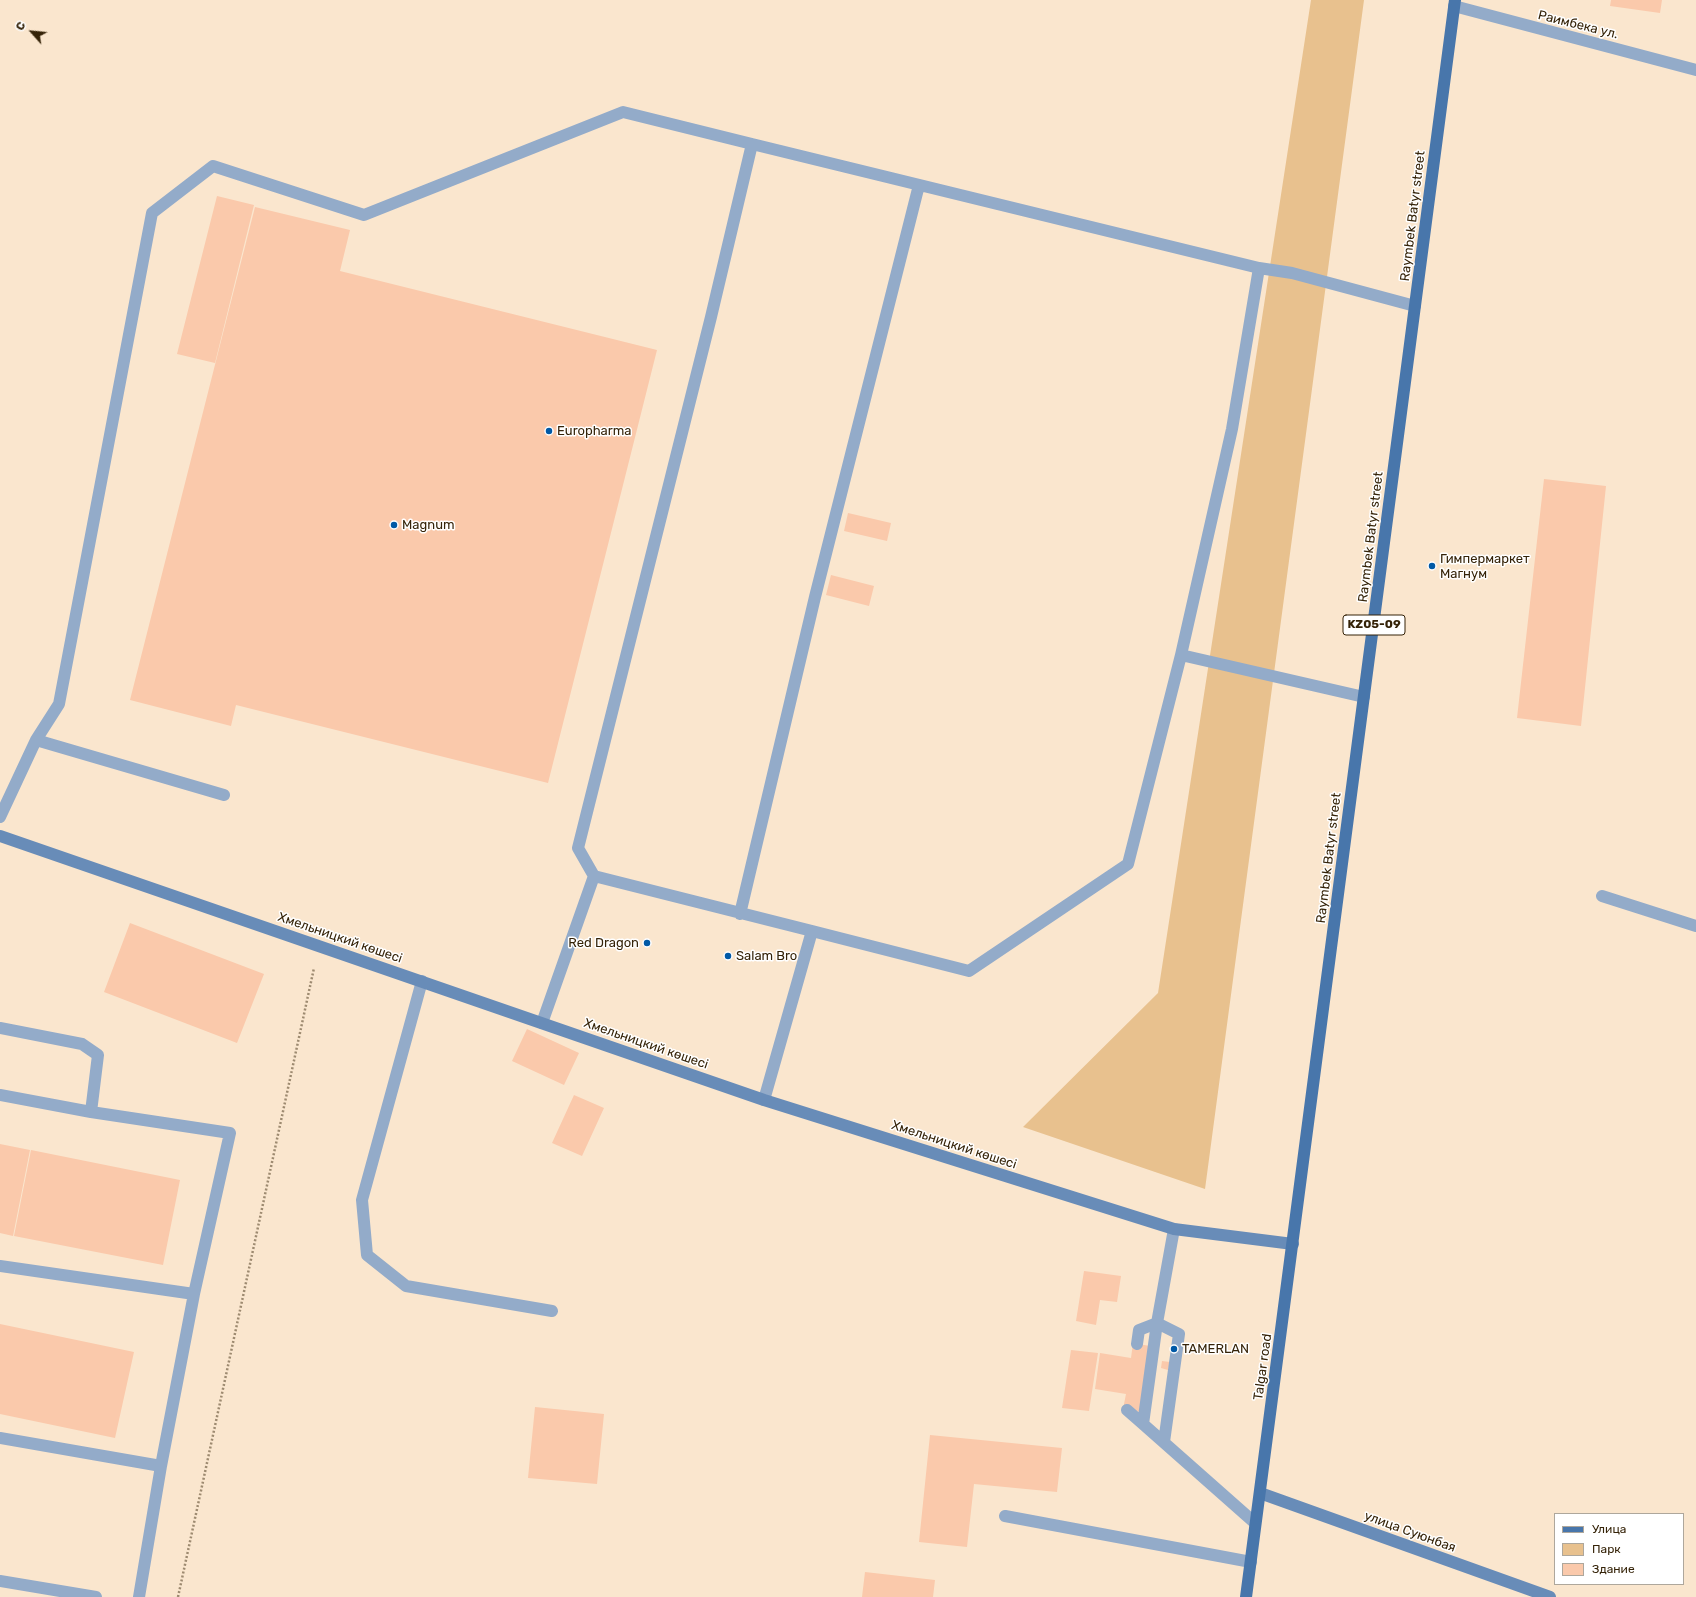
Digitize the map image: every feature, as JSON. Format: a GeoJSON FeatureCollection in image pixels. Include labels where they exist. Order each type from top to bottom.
{"type":"FeatureCollection","features":[{"type":"Feature","properties":{"kind":"main road","name":"Raymbek Batyr street"},"geometry":{"type":"LineString","coordinates":[[1293,1244],[1454,3]]}},
{"type":"Feature","properties":{"kind":"main road","name":"Talgar road"},"geometry":{"type":"LineString","coordinates":[[1260,1493],[1293,1244]]}},
{"type":"Feature","properties":{"kind":"main road","name":"KZ05-09"},"geometry":{"type":"LineString","coordinates":[[1246,1597],[1260,1493]]}},
{"type":"Feature","properties":{"kind":"street","name":"Раимбека ул."},"geometry":{"type":"LineString","coordinates":[[1454,3],[1696,70]]}},
{"type":"Feature","properties":{"kind":"street"},"geometry":{"type":"LineString","coordinates":[[0,817],[36,740],[59,704],[152,213],[213,166],[364,215],[623,112],[1260,268],[1292,272],[1415,306]]}},
{"type":"Feature","properties":{"kind":"street"},"geometry":{"type":"LineString","coordinates":[[752,144],[711,317],[578,848],[594,876],[969,971],[1128,864],[1181,655],[1232,429],[1260,268]]}},
{"type":"Feature","properties":{"kind":"street"},"geometry":{"type":"LineString","coordinates":[[740,914],[815,597],[920,185]]}},
{"type":"Feature","properties":{"kind":"street"},"geometry":{"type":"LineString","coordinates":[[1181,655],[1364,697]]}},
{"type":"Feature","properties":{"kind":"street"},"geometry":{"type":"LineString","coordinates":[[36,740],[224,794]]}},
{"type":"Feature","properties":{"kind":"street","name":"Хмельницкий көшесі"},"geometry":{"type":"LineString","coordinates":[[0,836],[764,1100],[1174,1229],[1293,1244]]}},
{"type":"Feature","properties":{"kind":"street"},"geometry":{"type":"LineString","coordinates":[[542,1023],[594,876]]}},
{"type":"Feature","properties":{"kind":"street"},"geometry":{"type":"LineString","coordinates":[[1602,896],[1696,926]]}},
{"type":"Feature","properties":{"kind":"street"},"geometry":{"type":"LineString","coordinates":[[764,1100],[812,931]]}},
{"type":"Feature","properties":{"kind":"street"},"geometry":{"type":"LineString","coordinates":[[422,981],[362,1200],[368,1255],[406,1286],[552,1311]]}},
{"type":"Feature","properties":{"kind":"street"},"geometry":{"type":"LineString","coordinates":[[0,1028],[82,1044],[98,1055],[91,1112]]}},
{"type":"Feature","properties":{"kind":"street"},"geometry":{"type":"LineString","coordinates":[[0,1095],[91,1112],[230,1133],[194,1294],[161,1466],[139,1597]]}},
{"type":"Feature","properties":{"kind":"street"},"geometry":{"type":"LineString","coordinates":[[1144,1424],[1158,1323],[1174,1229]]}},
{"type":"Feature","properties":{"kind":"street"},"geometry":{"type":"LineString","coordinates":[[0,1266],[194,1294]]}},
{"type":"Feature","properties":{"kind":"street"},"geometry":{"type":"LineString","coordinates":[[1137,1344],[1139,1330],[1158,1323],[1179,1334],[1164,1442]]}},
{"type":"Feature","properties":{"kind":"street"},"geometry":{"type":"LineString","coordinates":[[1127,1410],[1255,1523]]}},
{"type":"Feature","properties":{"kind":"street"},"geometry":{"type":"LineString","coordinates":[[0,1438],[161,1466]]}},
{"type":"Feature","properties":{"kind":"street","name":"улица Суюнбая"},"geometry":{"type":"LineString","coordinates":[[1260,1493],[1550,1597]]}},
{"type":"Feature","properties":{"kind":"street"},"geometry":{"type":"LineString","coordinates":[[1005,1516],[1251,1562]]}},
{"type":"Feature","properties":{"kind":"street"},"geometry":{"type":"LineString","coordinates":[[0,1581],[96,1597]]}},
{"type":"Feature","properties":{"kind":"path"},"geometry":{"type":"LineString","coordinates":[[178,1597],[314,967]]}},
{"type":"Feature","properties":{"kind":"green space"},"geometry":{"type":"Polygon","coordinates":[[[1311,0],[1364,0],[1205,1189],[1023,1127],[1158,993],[1311,0]]]}},
{"type":"Feature","properties":{"kind":"building"},"geometry":{"type":"Polygon","coordinates":[[[1611,0],[1662,0],[1660,13],[1610,6],[1611,0]]]}},
{"type":"Feature","properties":{"kind":"building"},"geometry":{"type":"Polygon","coordinates":[[[217,196],[254,205],[215,363],[177,354],[217,196]]]}},
{"type":"Feature","properties":{"kind":"building","name":"Magnum"},"geometry":{"type":"Polygon","coordinates":[[[255,207],[350,230],[340,271],[657,350],[548,783],[236,705],[231,726],[130,700],[255,207]]]}},
{"type":"Feature","properties":{"kind":"building"},"geometry":{"type":"Polygon","coordinates":[[[1544,479],[1606,486],[1581,726],[1517,718],[1544,479]]]}},
{"type":"Feature","properties":{"kind":"building"},"geometry":{"type":"Polygon","coordinates":[[[848,513],[891,523],[887,541],[844,531],[848,513]]]}},
{"type":"Feature","properties":{"kind":"building"},"geometry":{"type":"Polygon","coordinates":[[[831,575],[874,586],[869,606],[826,595],[831,575]]]}},
{"type":"Feature","properties":{"kind":"building"},"geometry":{"type":"Polygon","coordinates":[[[130,923],[264,974],[237,1043],[104,992],[130,923]]]}},
{"type":"Feature","properties":{"kind":"building"},"geometry":{"type":"Polygon","coordinates":[[[527,1029],[579,1053],[564,1085],[512,1061],[527,1029]]]}},
{"type":"Feature","properties":{"kind":"building"},"geometry":{"type":"Polygon","coordinates":[[[574,1095],[604,1108],[582,1156],[552,1143],[574,1095]]]}},
{"type":"Feature","properties":{"kind":"building"},"geometry":{"type":"Polygon","coordinates":[[[0,1144],[30,1150],[13,1236],[0,1233],[0,1144]]]}},
{"type":"Feature","properties":{"kind":"building"},"geometry":{"type":"Polygon","coordinates":[[[31,1150],[180,1180],[163,1265],[14,1236],[31,1150]]]}},
{"type":"Feature","properties":{"kind":"building"},"geometry":{"type":"Polygon","coordinates":[[[1084,1271],[1121,1276],[1117,1302],[1100,1300],[1096,1325],[1076,1321],[1084,1271]]]}},
{"type":"Feature","properties":{"kind":"building"},"geometry":{"type":"Polygon","coordinates":[[[0,1324],[134,1352],[115,1438],[0,1414],[0,1324]]]}},
{"type":"Feature","properties":{"kind":"building"},"geometry":{"type":"Polygon","coordinates":[[[1133,1343],[1150,1346],[1140,1412],[1123,1409],[1126,1394],[1095,1389],[1100,1353],[1131,1358],[1133,1343]]]}},
{"type":"Feature","properties":{"kind":"building"},"geometry":{"type":"Polygon","coordinates":[[[1071,1350],[1098,1353],[1089,1411],[1062,1408],[1071,1350]]]}},
{"type":"Feature","properties":{"kind":"building"},"geometry":{"type":"Polygon","coordinates":[[[1162,1361],[1170,1362],[1168,1370],[1161,1368],[1162,1361]]]}},
{"type":"Feature","properties":{"kind":"building"},"geometry":{"type":"Polygon","coordinates":[[[535,1407],[604,1414],[597,1484],[528,1478],[535,1407]]]}},
{"type":"Feature","properties":{"kind":"building"},"geometry":{"type":"Polygon","coordinates":[[[930,1435],[1062,1448],[1057,1492],[974,1484],[967,1547],[919,1542],[930,1435]]]}},
{"type":"Feature","properties":{"kind":"building"},"geometry":{"type":"Polygon","coordinates":[[[865,1572],[935,1580],[933,1597],[862,1597],[865,1572]]]}},
{"type":"Feature","properties":{"kind":"place","name":"Europharma"},"geometry":{"type":"Point","coordinates":[549,431]}},
{"type":"Feature","properties":{"kind":"place","name":"Magnum"},"geometry":{"type":"Point","coordinates":[394,525]}},
{"type":"Feature","properties":{"kind":"place","name":"Гимпермаркет Магнум"},"geometry":{"type":"Point","coordinates":[1432,566]}},
{"type":"Feature","properties":{"kind":"place","name":"Red Dragon"},"geometry":{"type":"Point","coordinates":[647,943]}},
{"type":"Feature","properties":{"kind":"place","name":"Salam Bro"},"geometry":{"type":"Point","coordinates":[728,956]}},
{"type":"Feature","properties":{"kind":"place","name":"TAMERLAN"},"geometry":{"type":"Point","coordinates":[1174,1349]}}]}
